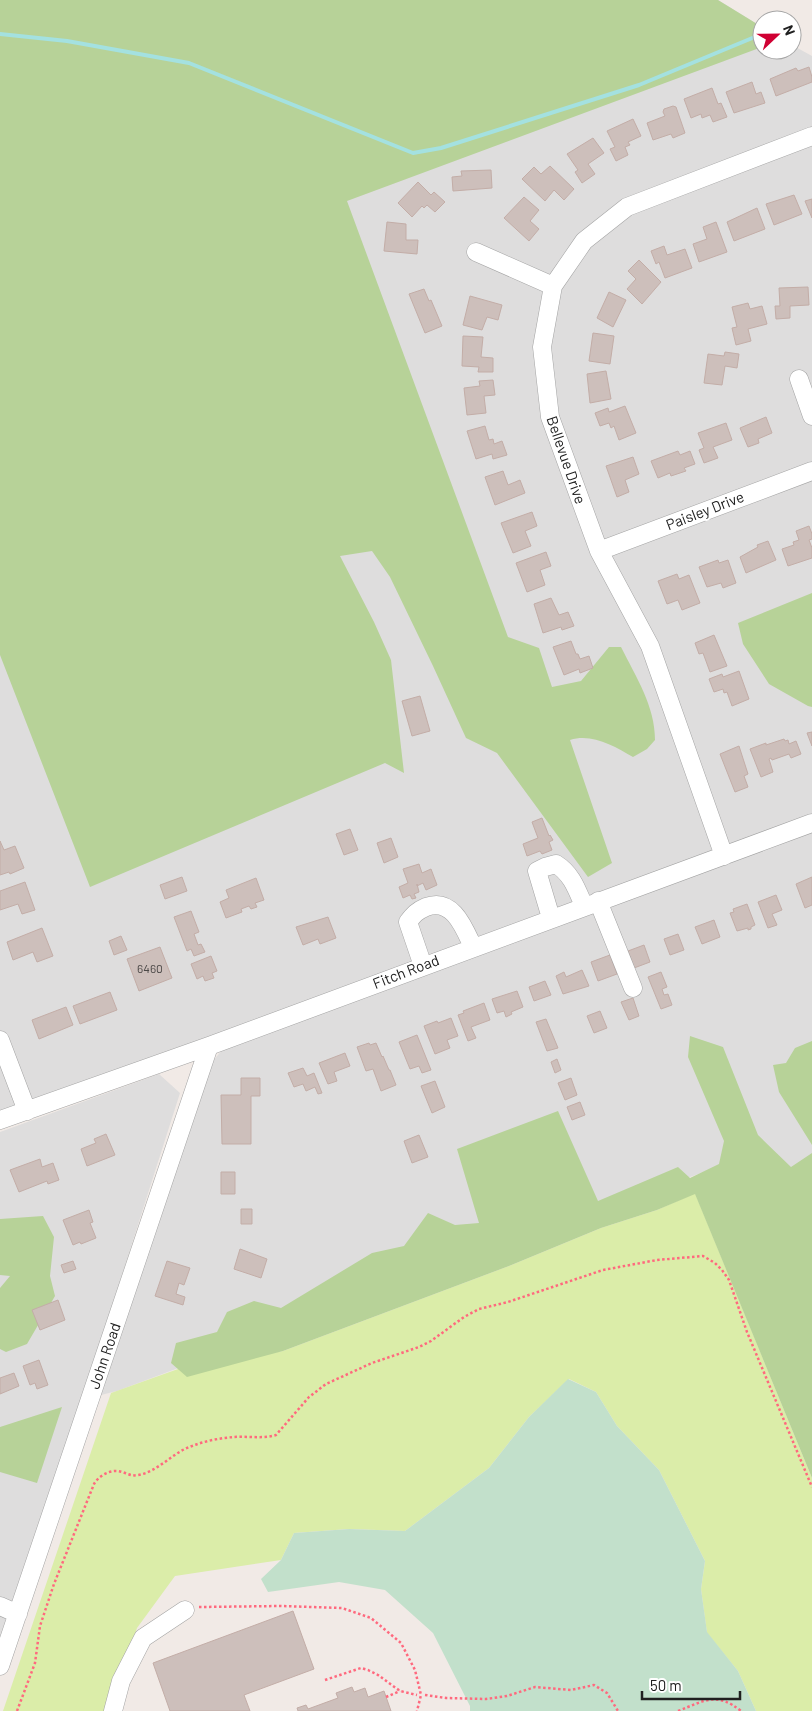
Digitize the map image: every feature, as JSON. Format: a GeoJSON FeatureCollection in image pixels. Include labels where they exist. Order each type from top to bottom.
{"type":"FeatureCollection","features":[{"type":"Feature","properties":{"kind":"street","name":"Bellevue Drive"},"geometry":{"type":"LineString","coordinates":[[724,856],[650,646],[599,551],[550,417],[542,347],[552,286],[584,240],[627,207],[812,136]]}},
{"type":"Feature","properties":{"kind":"street"},"geometry":{"type":"LineString","coordinates":[[476,252],[552,286]]}},
{"type":"Feature","properties":{"kind":"street"},"geometry":{"type":"LineString","coordinates":[[799,379],[812,416]]}},
{"type":"Feature","properties":{"kind":"street","name":"Paisley Drive"},"geometry":{"type":"LineString","coordinates":[[599,551],[812,471]]}},
{"type":"Feature","properties":{"kind":"street","name":"Fitch Road"},"geometry":{"type":"LineString","coordinates":[[0,1120],[209,1046],[812,823]]}},
{"type":"Feature","properties":{"kind":"street"},"geometry":{"type":"LineString","coordinates":[[551,918],[537,871],[556,864],[565,870],[591,904],[633,988]]}},
{"type":"Feature","properties":{"kind":"street"},"geometry":{"type":"LineString","coordinates":[[423,966],[408,922],[416,911],[433,905],[445,906],[456,916],[473,947]]}},
{"type":"Feature","properties":{"kind":"street"},"geometry":{"type":"LineString","coordinates":[[0,1040],[27,1111]]}},
{"type":"Feature","properties":{"kind":"street","name":"John Road"},"geometry":{"type":"LineString","coordinates":[[0,1666],[209,1046]]}},
{"type":"Feature","properties":{"kind":"street"},"geometry":{"type":"LineString","coordinates":[[0,1606],[18,1614]]}},
{"type":"Feature","properties":{"kind":"street"},"geometry":{"type":"LineString","coordinates":[[113,1711],[121,1681],[143,1638],[185,1610]]}},
{"type":"Feature","properties":{"kind":"path"},"geometry":{"type":"LineString","coordinates":[[17,1711],[35,1663],[39,1632],[54,1584],[94,1484],[99,1477],[115,1471],[131,1476],[139,1475],[153,1469],[178,1452],[207,1442],[234,1437],[270,1437],[276,1434],[309,1397],[326,1384],[372,1363],[419,1347],[479,1309],[508,1302],[603,1270],[657,1260],[697,1256],[709,1259],[722,1270],[733,1289],[748,1332],[812,1487]]}},
{"type":"Feature","properties":{"kind":"path"},"geometry":{"type":"LineString","coordinates":[[185,1610],[203,1606],[342,1608],[371,1618],[400,1643],[415,1670],[421,1695],[417,1711]]}},
{"type":"Feature","properties":{"kind":"path"},"geometry":{"type":"LineString","coordinates":[[326,1680],[361,1668],[378,1675],[400,1691],[417,1695]]}},
{"type":"Feature","properties":{"kind":"path"},"geometry":{"type":"LineString","coordinates":[[425,1695],[446,1698],[486,1699],[507,1696],[535,1687],[571,1690],[594,1685],[606,1692],[618,1711]]}},
{"type":"Feature","properties":{"kind":"path"},"geometry":{"type":"LineString","coordinates":[[386,1697],[400,1691]]}},
{"type":"Feature","properties":{"kind":"path"},"geometry":{"type":"LineString","coordinates":[[678,1711],[714,1699],[726,1701],[741,1711]]}},
{"type":"Feature","properties":{"kind":"shaded area"},"geometry":{"type":"Polygon","coordinates":[[[0,0],[718,0],[752,21],[752,60],[802,60],[802,50],[812,56],[812,816],[0,1113],[0,0]]]}},
{"type":"Feature","properties":{"kind":"shaded area"},"geometry":{"type":"Polygon","coordinates":[[[812,828],[812,1434],[717,1167],[117,1391],[101,1395],[141,1269],[212,1062],[223,1049],[812,828]]]}},
{"type":"Feature","properties":{"kind":"shaded area"},"geometry":{"type":"Polygon","coordinates":[[[159,1074],[180,1093],[78,1413],[0,1646],[0,1132],[159,1074]]]}},
{"type":"Feature","properties":{"kind":"green space"},"geometry":{"type":"Polygon","coordinates":[[[0,0],[718,0],[752,21],[752,51],[347,201],[508,637],[539,648],[552,687],[581,681],[609,647],[621,647],[644,692],[652,715],[655,740],[647,749],[633,757],[595,739],[578,738],[570,740],[612,863],[588,877],[497,753],[466,738],[390,577],[372,551],[340,556],[391,660],[404,773],[385,763],[90,887],[0,655],[0,0]]]}},
{"type":"Feature","properties":{"kind":"green space"},"geometry":{"type":"Polygon","coordinates":[[[812,593],[812,707],[769,684],[743,644],[738,623],[812,593]]]}},
{"type":"Feature","properties":{"kind":"green space"},"geometry":{"type":"Polygon","coordinates":[[[690,1036],[723,1047],[758,1135],[791,1167],[812,1153],[812,1478],[695,1194],[657,1210],[601,1228],[509,1266],[283,1351],[187,1377],[171,1363],[176,1343],[217,1332],[227,1312],[254,1301],[281,1308],[372,1253],[404,1246],[428,1213],[455,1225],[479,1223],[457,1149],[558,1111],[598,1201],[678,1167],[690,1178],[719,1164],[724,1141],[688,1057],[690,1036]]]}},
{"type":"Feature","properties":{"kind":"green space"},"geometry":{"type":"Polygon","coordinates":[[[812,1041],[812,1145],[779,1092],[773,1065],[786,1063],[795,1048],[812,1041]]]}},
{"type":"Feature","properties":{"kind":"green space"},"geometry":{"type":"Polygon","coordinates":[[[695,1193],[812,1478],[812,1711],[756,1711],[738,1671],[707,1633],[701,1589],[705,1561],[659,1470],[617,1426],[596,1392],[569,1379],[529,1417],[489,1468],[405,1531],[349,1529],[294,1533],[281,1560],[175,1576],[137,1628],[110,1711],[3,1711],[111,1393],[178,1369],[283,1351],[509,1266],[601,1228],[657,1210],[695,1193]]]}},
{"type":"Feature","properties":{"kind":"green space"},"geometry":{"type":"Polygon","coordinates":[[[43,1216],[54,1237],[50,1276],[55,1296],[27,1344],[6,1352],[0,1349],[0,1288],[10,1276],[0,1275],[0,1219],[43,1216]]]}},
{"type":"Feature","properties":{"kind":"green space"},"geometry":{"type":"Polygon","coordinates":[[[568,1379],[596,1392],[617,1426],[659,1470],[705,1561],[701,1589],[707,1632],[738,1671],[756,1711],[470,1711],[470,1706],[433,1633],[385,1590],[339,1582],[268,1592],[261,1579],[281,1560],[294,1533],[349,1529],[405,1531],[489,1468],[529,1417],[568,1379]]]}},
{"type":"Feature","properties":{"kind":"green space"},"geometry":{"type":"Polygon","coordinates":[[[62,1407],[37,1483],[0,1472],[0,1427],[62,1407]]]}},
{"type":"Feature","properties":{"kind":"building"},"geometry":{"type":"Polygon","coordinates":[[[809,67],[812,82],[776,96],[770,79],[796,68],[798,71],[809,67]]]}},
{"type":"Feature","properties":{"kind":"building"},"geometry":{"type":"Polygon","coordinates":[[[752,82],[756,94],[761,92],[765,103],[734,113],[726,92],[752,82]]]}},
{"type":"Feature","properties":{"kind":"building"},"geometry":{"type":"Polygon","coordinates":[[[712,88],[718,104],[721,103],[727,117],[713,122],[710,115],[702,118],[701,114],[691,118],[684,99],[712,88]]]}},
{"type":"Feature","properties":{"kind":"building"},"geometry":{"type":"Polygon","coordinates":[[[676,107],[685,133],[673,138],[671,134],[653,140],[647,123],[665,116],[664,109],[676,107]]]}},
{"type":"Feature","properties":{"kind":"building"},"geometry":{"type":"Polygon","coordinates":[[[633,119],[641,136],[628,142],[630,145],[625,147],[628,155],[616,161],[610,149],[615,147],[607,131],[633,119]]]}},
{"type":"Feature","properties":{"kind":"building"},"geometry":{"type":"Polygon","coordinates":[[[593,138],[604,153],[588,164],[595,174],[582,183],[575,172],[578,170],[567,154],[593,138]]]}},
{"type":"Feature","properties":{"kind":"building"},"geometry":{"type":"Polygon","coordinates":[[[550,166],[574,189],[564,200],[554,190],[545,201],[522,179],[534,167],[541,174],[550,166]]]}},
{"type":"Feature","properties":{"kind":"building"},"geometry":{"type":"Polygon","coordinates":[[[491,170],[492,188],[453,191],[452,177],[462,176],[461,171],[491,170]]]}},
{"type":"Feature","properties":{"kind":"building"},"geometry":{"type":"Polygon","coordinates":[[[418,182],[431,195],[434,192],[445,202],[435,212],[427,205],[424,208],[422,206],[412,217],[398,203],[418,182]]]}},
{"type":"Feature","properties":{"kind":"building"},"geometry":{"type":"Polygon","coordinates":[[[794,195],[802,214],[774,225],[766,204],[794,195]]]}},
{"type":"Feature","properties":{"kind":"building"},"geometry":{"type":"Polygon","coordinates":[[[524,197],[539,210],[530,221],[539,229],[529,241],[504,218],[524,197]]]}},
{"type":"Feature","properties":{"kind":"building"},"geometry":{"type":"Polygon","coordinates":[[[812,199],[812,218],[805,201],[812,199]]]}},
{"type":"Feature","properties":{"kind":"building"},"geometry":{"type":"Polygon","coordinates":[[[757,208],[765,229],[734,241],[727,222],[757,208]]]}},
{"type":"Feature","properties":{"kind":"building"},"geometry":{"type":"Polygon","coordinates":[[[387,222],[406,224],[406,240],[418,240],[417,254],[384,251],[387,222]]]}},
{"type":"Feature","properties":{"kind":"building"},"geometry":{"type":"Polygon","coordinates":[[[716,222],[727,252],[699,262],[693,244],[707,239],[703,227],[716,222]]]}},
{"type":"Feature","properties":{"kind":"building"},"geometry":{"type":"Polygon","coordinates":[[[664,246],[667,255],[685,249],[692,268],[665,278],[659,262],[656,264],[651,251],[664,246]]]}},
{"type":"Feature","properties":{"kind":"building"},"geometry":{"type":"Polygon","coordinates":[[[639,260],[661,282],[642,304],[627,289],[636,279],[628,271],[639,260]]]}},
{"type":"Feature","properties":{"kind":"building"},"geometry":{"type":"Polygon","coordinates":[[[808,287],[809,305],[790,306],[790,318],[776,319],[775,306],[780,306],[779,288],[808,287]]]}},
{"type":"Feature","properties":{"kind":"building"},"geometry":{"type":"Polygon","coordinates":[[[424,289],[442,326],[425,333],[409,294],[424,289]]]}},
{"type":"Feature","properties":{"kind":"building"},"geometry":{"type":"Polygon","coordinates":[[[609,292],[626,300],[613,327],[597,318],[609,292]]]}},
{"type":"Feature","properties":{"kind":"building"},"geometry":{"type":"Polygon","coordinates":[[[470,296],[502,305],[498,320],[487,317],[482,330],[463,325],[470,296]]]}},
{"type":"Feature","properties":{"kind":"building"},"geometry":{"type":"Polygon","coordinates":[[[748,303],[750,309],[762,306],[767,324],[748,329],[751,341],[736,345],[732,328],[737,327],[732,307],[748,303]]]}},
{"type":"Feature","properties":{"kind":"building"},"geometry":{"type":"Polygon","coordinates":[[[593,333],[614,336],[610,364],[589,361],[593,333]]]}},
{"type":"Feature","properties":{"kind":"building"},"geometry":{"type":"Polygon","coordinates":[[[463,336],[483,337],[481,357],[493,358],[493,372],[478,372],[479,367],[462,366],[463,336]]]}},
{"type":"Feature","properties":{"kind":"building"},"geometry":{"type":"Polygon","coordinates":[[[725,352],[739,354],[737,368],[725,366],[722,385],[704,383],[708,354],[724,356],[725,352]]]}},
{"type":"Feature","properties":{"kind":"building"},"geometry":{"type":"Polygon","coordinates":[[[606,371],[611,399],[590,403],[587,374],[606,371]]]}},
{"type":"Feature","properties":{"kind":"building"},"geometry":{"type":"Polygon","coordinates":[[[493,380],[495,395],[484,396],[486,413],[467,415],[464,388],[480,386],[479,381],[493,380]]]}},
{"type":"Feature","properties":{"kind":"building"},"geometry":{"type":"Polygon","coordinates":[[[625,406],[636,433],[619,440],[614,426],[611,428],[609,423],[600,426],[595,413],[608,408],[609,412],[625,406]]]}},
{"type":"Feature","properties":{"kind":"building"},"geometry":{"type":"Polygon","coordinates":[[[766,417],[772,433],[758,439],[759,443],[748,447],[740,428],[766,417]]]}},
{"type":"Feature","properties":{"kind":"building"},"geometry":{"type":"Polygon","coordinates":[[[726,423],[732,440],[713,447],[718,458],[704,463],[699,450],[704,448],[698,433],[726,423]]]}},
{"type":"Feature","properties":{"kind":"building"},"geometry":{"type":"Polygon","coordinates":[[[485,426],[489,440],[493,439],[494,444],[502,441],[507,455],[493,459],[492,454],[476,459],[467,431],[485,426]]]}},
{"type":"Feature","properties":{"kind":"building"},"geometry":{"type":"Polygon","coordinates":[[[678,451],[680,455],[690,451],[695,464],[684,468],[686,471],[671,476],[670,473],[658,478],[651,461],[678,451]]]}},
{"type":"Feature","properties":{"kind":"building"},"geometry":{"type":"Polygon","coordinates":[[[633,457],[639,474],[625,480],[629,492],[617,497],[606,466],[633,457]]]}},
{"type":"Feature","properties":{"kind":"building"},"geometry":{"type":"Polygon","coordinates":[[[503,471],[508,485],[520,480],[525,493],[495,505],[485,477],[503,471]]]}},
{"type":"Feature","properties":{"kind":"building"},"geometry":{"type":"Polygon","coordinates":[[[532,512],[537,526],[525,531],[531,546],[513,553],[501,523],[532,512]]]}},
{"type":"Feature","properties":{"kind":"building"},"geometry":{"type":"Polygon","coordinates":[[[809,526],[812,534],[812,539],[809,540],[812,548],[812,558],[788,566],[782,549],[794,545],[793,542],[799,540],[796,531],[809,526]]]}},
{"type":"Feature","properties":{"kind":"building"},"geometry":{"type":"Polygon","coordinates":[[[768,541],[776,560],[746,573],[740,557],[758,547],[757,545],[768,541]]]}},
{"type":"Feature","properties":{"kind":"building"},"geometry":{"type":"Polygon","coordinates":[[[546,552],[551,566],[540,570],[545,585],[527,592],[516,563],[546,552]]]}},
{"type":"Feature","properties":{"kind":"building"},"geometry":{"type":"Polygon","coordinates":[[[718,560],[719,563],[728,560],[736,583],[723,588],[721,583],[707,587],[699,567],[718,560]]]}},
{"type":"Feature","properties":{"kind":"building"},"geometry":{"type":"Polygon","coordinates":[[[677,574],[679,579],[689,575],[700,603],[682,610],[678,600],[667,604],[658,581],[677,574]]]}},
{"type":"Feature","properties":{"kind":"building"},"geometry":{"type":"Polygon","coordinates":[[[551,598],[559,615],[568,612],[574,626],[562,630],[561,627],[543,633],[534,604],[551,598]]]}},
{"type":"Feature","properties":{"kind":"building"},"geometry":{"type":"Polygon","coordinates":[[[714,635],[727,666],[710,672],[703,653],[699,654],[695,643],[714,635]]]}},
{"type":"Feature","properties":{"kind":"building"},"geometry":{"type":"Polygon","coordinates":[[[571,641],[580,659],[589,656],[593,668],[580,673],[579,669],[564,675],[553,647],[571,641]]]}},
{"type":"Feature","properties":{"kind":"building"},"geometry":{"type":"Polygon","coordinates":[[[739,671],[749,699],[732,706],[727,692],[724,693],[723,689],[714,692],[709,679],[722,674],[723,677],[739,671]]]}},
{"type":"Feature","properties":{"kind":"building"},"geometry":{"type":"Polygon","coordinates":[[[420,696],[430,731],[412,736],[402,701],[420,696]]]}},
{"type":"Feature","properties":{"kind":"building"},"geometry":{"type":"Polygon","coordinates":[[[812,732],[812,746],[807,733],[812,732]]]}},
{"type":"Feature","properties":{"kind":"building"},"geometry":{"type":"Polygon","coordinates":[[[784,739],[785,741],[788,740],[789,744],[796,741],[801,754],[791,758],[789,754],[772,760],[771,758],[769,759],[773,772],[761,777],[750,749],[784,739]]]}},
{"type":"Feature","properties":{"kind":"building"},"geometry":{"type":"Polygon","coordinates":[[[739,746],[748,774],[744,776],[748,787],[735,792],[720,754],[739,746]]]}},
{"type":"Feature","properties":{"kind":"building"},"geometry":{"type":"Polygon","coordinates":[[[542,818],[549,836],[553,840],[549,842],[552,850],[542,854],[540,851],[527,856],[523,844],[538,838],[532,822],[542,818]]]}},
{"type":"Feature","properties":{"kind":"building"},"geometry":{"type":"Polygon","coordinates":[[[350,829],[358,850],[344,855],[336,834],[350,829]]]}},
{"type":"Feature","properties":{"kind":"building"},"geometry":{"type":"Polygon","coordinates":[[[391,838],[398,857],[384,863],[377,843],[391,838]]]}},
{"type":"Feature","properties":{"kind":"building"},"geometry":{"type":"Polygon","coordinates":[[[0,841],[4,850],[15,846],[24,868],[10,874],[9,872],[0,875],[0,841]]]}},
{"type":"Feature","properties":{"kind":"building"},"geometry":{"type":"Polygon","coordinates":[[[419,864],[422,873],[431,869],[437,885],[426,890],[423,883],[417,886],[419,892],[414,894],[416,898],[412,899],[410,895],[403,898],[399,887],[408,883],[403,869],[419,864]]]}},
{"type":"Feature","properties":{"kind":"building"},"geometry":{"type":"Polygon","coordinates":[[[182,877],[187,891],[165,899],[160,885],[182,877]]]}},
{"type":"Feature","properties":{"kind":"building"},"geometry":{"type":"Polygon","coordinates":[[[812,877],[812,905],[805,908],[796,884],[812,877]]]}},
{"type":"Feature","properties":{"kind":"building"},"geometry":{"type":"Polygon","coordinates":[[[256,878],[264,900],[255,903],[257,907],[251,909],[249,906],[241,909],[242,912],[226,918],[220,902],[229,898],[226,890],[256,878]]]}},
{"type":"Feature","properties":{"kind":"building"},"geometry":{"type":"Polygon","coordinates":[[[25,882],[35,910],[22,914],[18,904],[0,910],[0,891],[25,882]]]}},
{"type":"Feature","properties":{"kind":"building"},"geometry":{"type":"Polygon","coordinates":[[[776,895],[782,910],[772,914],[777,925],[768,928],[758,902],[776,895]]]}},
{"type":"Feature","properties":{"kind":"building"},"geometry":{"type":"Polygon","coordinates":[[[747,904],[755,925],[748,930],[748,928],[737,931],[730,913],[734,912],[733,909],[747,904]]]}},
{"type":"Feature","properties":{"kind":"building"},"geometry":{"type":"Polygon","coordinates":[[[191,911],[199,932],[194,934],[198,945],[201,944],[205,952],[194,956],[191,949],[187,951],[174,917],[191,911]]]}},
{"type":"Feature","properties":{"kind":"building"},"geometry":{"type":"Polygon","coordinates":[[[328,917],[336,938],[320,944],[318,939],[303,945],[296,927],[328,917]]]}},
{"type":"Feature","properties":{"kind":"building"},"geometry":{"type":"Polygon","coordinates":[[[714,920],[720,937],[702,944],[695,927],[714,920]]]}},
{"type":"Feature","properties":{"kind":"building"},"geometry":{"type":"Polygon","coordinates":[[[42,928],[53,956],[37,962],[33,952],[13,960],[7,942],[42,928]]]}},
{"type":"Feature","properties":{"kind":"building"},"geometry":{"type":"Polygon","coordinates":[[[678,934],[684,950],[670,955],[664,939],[678,934]]]}},
{"type":"Feature","properties":{"kind":"building"},"geometry":{"type":"Polygon","coordinates":[[[121,936],[127,950],[114,955],[109,941],[121,936]]]}},
{"type":"Feature","properties":{"kind":"building"},"geometry":{"type":"Polygon","coordinates":[[[644,945],[650,962],[634,968],[628,951],[644,945]]]}},
{"type":"Feature","properties":{"kind":"building"},"geometry":{"type":"Polygon","coordinates":[[[160,947],[172,978],[139,991],[127,959],[160,947]]]}},
{"type":"Feature","properties":{"kind":"building"},"geometry":{"type":"Polygon","coordinates":[[[610,955],[617,974],[598,981],[591,962],[610,955]]]}},
{"type":"Feature","properties":{"kind":"building"},"geometry":{"type":"Polygon","coordinates":[[[211,956],[217,971],[212,973],[214,978],[205,981],[203,976],[197,979],[191,964],[211,956]]]}},
{"type":"Feature","properties":{"kind":"building"},"geometry":{"type":"Polygon","coordinates":[[[582,970],[589,986],[563,994],[556,976],[564,972],[566,977],[582,970]]]}},
{"type":"Feature","properties":{"kind":"building"},"geometry":{"type":"Polygon","coordinates":[[[661,972],[667,987],[662,989],[664,995],[668,994],[672,1005],[661,1009],[648,977],[661,972]]]}},
{"type":"Feature","properties":{"kind":"building"},"geometry":{"type":"Polygon","coordinates":[[[545,981],[551,995],[534,1001],[529,987],[545,981]]]}},
{"type":"Feature","properties":{"kind":"building"},"geometry":{"type":"Polygon","coordinates":[[[517,991],[523,1007],[511,1012],[512,1014],[506,1017],[504,1011],[497,1013],[492,999],[517,991]]]}},
{"type":"Feature","properties":{"kind":"building"},"geometry":{"type":"Polygon","coordinates":[[[110,992],[117,1010],[80,1024],[73,1006],[110,992]]]}},
{"type":"Feature","properties":{"kind":"building"},"geometry":{"type":"Polygon","coordinates":[[[633,998],[639,1016],[629,1020],[621,1002],[633,998]]]}},
{"type":"Feature","properties":{"kind":"building"},"geometry":{"type":"Polygon","coordinates":[[[484,1003],[490,1020],[471,1027],[476,1038],[468,1041],[458,1015],[464,1013],[463,1011],[484,1003]]]}},
{"type":"Feature","properties":{"kind":"building"},"geometry":{"type":"Polygon","coordinates":[[[66,1007],[73,1025],[39,1039],[32,1020],[66,1007]]]}},
{"type":"Feature","properties":{"kind":"building"},"geometry":{"type":"Polygon","coordinates":[[[600,1011],[607,1028],[594,1033],[587,1016],[600,1011]]]}},
{"type":"Feature","properties":{"kind":"building"},"geometry":{"type":"Polygon","coordinates":[[[451,1018],[458,1036],[447,1040],[450,1048],[435,1054],[424,1026],[451,1018]]]}},
{"type":"Feature","properties":{"kind":"building"},"geometry":{"type":"Polygon","coordinates":[[[546,1019],[558,1048],[547,1051],[536,1022],[546,1019]]]}},
{"type":"Feature","properties":{"kind":"building"},"geometry":{"type":"Polygon","coordinates":[[[417,1035],[431,1070],[422,1073],[419,1066],[410,1069],[399,1042],[417,1035]]]}},
{"type":"Feature","properties":{"kind":"building"},"geometry":{"type":"Polygon","coordinates":[[[369,1043],[370,1045],[376,1043],[396,1085],[381,1091],[373,1069],[366,1071],[357,1047],[369,1043]]]}},
{"type":"Feature","properties":{"kind":"building"},"geometry":{"type":"Polygon","coordinates":[[[345,1053],[350,1066],[334,1072],[337,1081],[328,1084],[319,1063],[345,1053]]]}},
{"type":"Feature","properties":{"kind":"building"},"geometry":{"type":"Polygon","coordinates":[[[557,1059],[561,1070],[555,1073],[551,1062],[557,1059]]]}},
{"type":"Feature","properties":{"kind":"building"},"geometry":{"type":"Polygon","coordinates":[[[303,1068],[307,1076],[314,1073],[322,1093],[318,1094],[315,1087],[306,1091],[303,1084],[294,1087],[288,1073],[303,1068]]]}},
{"type":"Feature","properties":{"kind":"building"},"geometry":{"type":"Polygon","coordinates":[[[241,1078],[260,1078],[260,1096],[251,1096],[251,1144],[222,1144],[221,1095],[241,1095],[241,1078]]]}},
{"type":"Feature","properties":{"kind":"building"},"geometry":{"type":"Polygon","coordinates":[[[571,1078],[577,1095],[565,1100],[558,1083],[571,1078]]]}},
{"type":"Feature","properties":{"kind":"building"},"geometry":{"type":"Polygon","coordinates":[[[435,1081],[445,1107],[432,1113],[421,1086],[435,1081]]]}},
{"type":"Feature","properties":{"kind":"building"},"geometry":{"type":"Polygon","coordinates":[[[580,1102],[585,1115],[572,1120],[567,1107],[580,1102]]]}},
{"type":"Feature","properties":{"kind":"building"},"geometry":{"type":"Polygon","coordinates":[[[106,1134],[115,1155],[87,1166],[81,1149],[96,1143],[94,1139],[106,1134]]]}},
{"type":"Feature","properties":{"kind":"building"},"geometry":{"type":"Polygon","coordinates":[[[419,1135],[428,1157],[412,1163],[404,1141],[419,1135]]]}},
{"type":"Feature","properties":{"kind":"building"},"geometry":{"type":"Polygon","coordinates":[[[40,1159],[42,1167],[53,1163],[59,1180],[48,1184],[47,1181],[19,1192],[10,1170],[40,1159]]]}},
{"type":"Feature","properties":{"kind":"building"},"geometry":{"type":"Polygon","coordinates":[[[221,1172],[235,1172],[235,1194],[221,1194],[221,1172]]]}},
{"type":"Feature","properties":{"kind":"building"},"geometry":{"type":"Polygon","coordinates":[[[241,1209],[252,1209],[252,1224],[241,1224],[241,1209]]]}},
{"type":"Feature","properties":{"kind":"building"},"geometry":{"type":"Polygon","coordinates":[[[89,1210],[93,1222],[90,1223],[96,1238],[73,1245],[63,1220],[89,1210]]]}},
{"type":"Feature","properties":{"kind":"building"},"geometry":{"type":"Polygon","coordinates":[[[240,1249],[267,1259],[261,1278],[234,1269],[240,1249]]]}},
{"type":"Feature","properties":{"kind":"building"},"geometry":{"type":"Polygon","coordinates":[[[73,1261],[76,1269],[64,1273],[61,1265],[73,1261]]]}},
{"type":"Feature","properties":{"kind":"building"},"geometry":{"type":"Polygon","coordinates":[[[167,1261],[190,1268],[184,1285],[179,1283],[176,1294],[185,1297],[183,1305],[155,1296],[167,1261]]]}},
{"type":"Feature","properties":{"kind":"building"},"geometry":{"type":"Polygon","coordinates":[[[58,1300],[65,1320],[40,1330],[32,1310],[58,1300]]]}},
{"type":"Feature","properties":{"kind":"building"},"geometry":{"type":"Polygon","coordinates":[[[39,1360],[48,1385],[37,1389],[35,1383],[30,1385],[23,1366],[39,1360]]]}},
{"type":"Feature","properties":{"kind":"building"},"geometry":{"type":"Polygon","coordinates":[[[14,1373],[19,1386],[0,1394],[0,1378],[14,1373]]]}},
{"type":"Feature","properties":{"kind":"building"},"geometry":{"type":"Polygon","coordinates":[[[293,1611],[314,1669],[244,1695],[250,1711],[170,1711],[153,1663],[293,1611]]]}},
{"type":"Feature","properties":{"kind":"building"},"geometry":{"type":"Polygon","coordinates":[[[352,1687],[354,1692],[365,1688],[368,1697],[384,1691],[391,1711],[298,1711],[297,1708],[306,1705],[308,1709],[338,1698],[336,1693],[352,1687]]]}},
{"type":"Feature","properties":{"kind":"waterway"},"geometry":{"type":"LineString","coordinates":[[0,34],[67,41],[189,63],[413,153],[441,148],[639,85],[752,38]]}}]}
